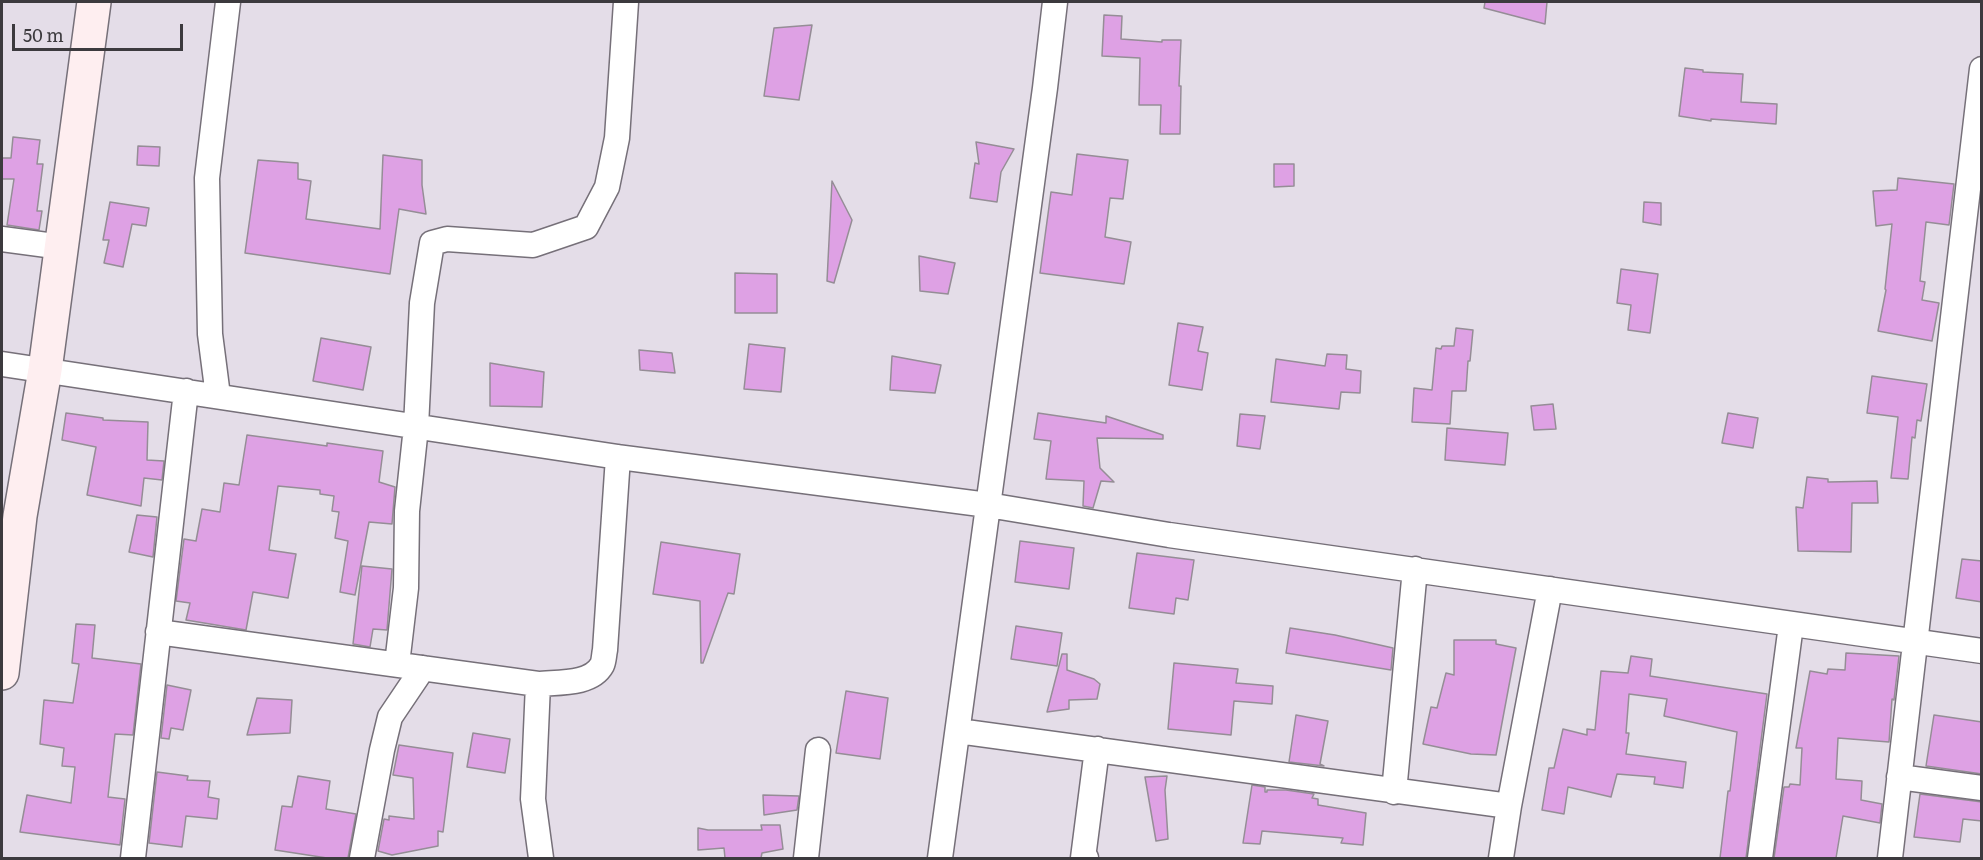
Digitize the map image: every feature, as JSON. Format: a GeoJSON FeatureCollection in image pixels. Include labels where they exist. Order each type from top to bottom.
{"type":"FeatureCollection","features":[{"type":"Feature","properties":{"kind":"street"},"geometry":{"type":"LineString","coordinates":[[2,673],[11,515],[45,370],[94,2]]}},
{"type":"Feature","properties":{"kind":"street"},"geometry":{"type":"LineString","coordinates":[[218,396],[210,334],[207,178],[228,2]]}},
{"type":"Feature","properties":{"kind":"street"},"geometry":{"type":"LineString","coordinates":[[397,664],[406,588],[407,511],[416,426],[422,303],[432,243],[447,239],[533,245],[586,227],[607,187],[617,138],[626,2]]}},
{"type":"Feature","properties":{"kind":"street"},"geometry":{"type":"LineString","coordinates":[[940,858],[1045,88],[1054,2]]}},
{"type":"Feature","properties":{"kind":"street"},"geometry":{"type":"LineString","coordinates":[[1890,858],[1914,641],[1976,164],[1982,69]]}},
{"type":"Feature","properties":{"kind":"street"},"geometry":{"type":"LineString","coordinates":[[2,239],[62,247]]}},
{"type":"Feature","properties":{"kind":"street"},"geometry":{"type":"LineString","coordinates":[[2,364],[618,457],[988,505],[1169,535],[1982,651]]}},
{"type":"Feature","properties":{"kind":"street"},"geometry":{"type":"LineString","coordinates":[[133,858],[186,392]]}},
{"type":"Feature","properties":{"kind":"street"},"geometry":{"type":"LineString","coordinates":[[158,632],[538,684],[582,679],[592,675],[601,665],[605,650],[618,457]]}},
{"type":"Feature","properties":{"kind":"street"},"geometry":{"type":"LineString","coordinates":[[1394,792],[1415,569]]}},
{"type":"Feature","properties":{"kind":"street"},"geometry":{"type":"LineString","coordinates":[[1501,858],[1550,589]]}},
{"type":"Feature","properties":{"kind":"street"},"geometry":{"type":"LineString","coordinates":[[1760,858],[1791,625]]}},
{"type":"Feature","properties":{"kind":"street"},"geometry":{"type":"LineString","coordinates":[[362,858],[390,717],[423,668]]}},
{"type":"Feature","properties":{"kind":"street"},"geometry":{"type":"LineString","coordinates":[[538,684],[533,799],[541,858]]}},
{"type":"Feature","properties":{"kind":"street"},"geometry":{"type":"LineString","coordinates":[[957,731],[1509,806]]}},
{"type":"Feature","properties":{"kind":"street"},"geometry":{"type":"LineString","coordinates":[[1084,858],[1097,749]]}},
{"type":"Feature","properties":{"kind":"street"},"geometry":{"type":"LineString","coordinates":[[806,858],[818,750]]}},
{"type":"Feature","properties":{"kind":"street"},"geometry":{"type":"LineString","coordinates":[[1899,777],[1982,788]]}},
{"type":"Feature","properties":{"kind":"building"},"geometry":{"type":"Polygon","coordinates":[[[1485,2],[1547,2],[1545,24],[1484,8],[1485,2]]]}},
{"type":"Feature","properties":{"kind":"building"},"geometry":{"type":"Polygon","coordinates":[[[1104,15],[1122,16],[1121,39],[1162,42],[1162,40],[1181,40],[1180,134],[1160,134],[1161,105],[1139,105],[1140,58],[1102,56],[1104,15]]]}},
{"type":"Feature","properties":{"kind":"building"},"geometry":{"type":"Polygon","coordinates":[[[812,25],[799,100],[764,96],[774,28],[812,25]]]}},
{"type":"Feature","properties":{"kind":"building"},"geometry":{"type":"Polygon","coordinates":[[[1685,68],[1703,70],[1703,72],[1743,74],[1741,102],[1777,104],[1776,124],[1711,119],[1711,121],[1679,116],[1685,68]]]}},
{"type":"Feature","properties":{"kind":"building"},"geometry":{"type":"Polygon","coordinates":[[[13,137],[40,140],[37,164],[43,164],[37,211],[42,211],[39,230],[7,225],[14,179],[2,179],[2,158],[11,158],[13,137]]]}},
{"type":"Feature","properties":{"kind":"building"},"geometry":{"type":"Polygon","coordinates":[[[976,142],[1014,149],[1001,172],[997,202],[970,198],[975,163],[979,164],[976,142]]]}},
{"type":"Feature","properties":{"kind":"building"},"geometry":{"type":"Polygon","coordinates":[[[138,146],[160,147],[159,166],[137,165],[138,146]]]}},
{"type":"Feature","properties":{"kind":"building"},"geometry":{"type":"Polygon","coordinates":[[[1077,154],[1128,160],[1123,199],[1110,198],[1105,237],[1131,242],[1124,284],[1040,273],[1051,192],[1072,195],[1077,154]]]}},
{"type":"Feature","properties":{"kind":"building"},"geometry":{"type":"Polygon","coordinates":[[[383,155],[422,160],[422,185],[426,214],[399,209],[390,274],[245,253],[258,160],[298,163],[298,179],[311,181],[306,219],[380,229],[383,155]]]}},
{"type":"Feature","properties":{"kind":"building"},"geometry":{"type":"Polygon","coordinates":[[[1274,164],[1294,164],[1294,186],[1274,187],[1274,164]]]}},
{"type":"Feature","properties":{"kind":"building"},"geometry":{"type":"Polygon","coordinates":[[[1898,178],[1954,184],[1949,225],[1926,222],[1920,281],[1925,282],[1922,300],[1939,303],[1932,341],[1878,331],[1886,290],[1892,224],[1876,226],[1873,191],[1897,190],[1898,178]]]}},
{"type":"Feature","properties":{"kind":"building"},"geometry":{"type":"Polygon","coordinates":[[[832,181],[852,220],[834,283],[827,281],[832,181]]]}},
{"type":"Feature","properties":{"kind":"building"},"geometry":{"type":"Polygon","coordinates":[[[110,202],[149,208],[146,226],[132,224],[123,267],[104,263],[109,240],[103,240],[110,202]]]}},
{"type":"Feature","properties":{"kind":"building"},"geometry":{"type":"Polygon","coordinates":[[[1644,202],[1661,203],[1661,225],[1643,222],[1644,202]]]}},
{"type":"Feature","properties":{"kind":"building"},"geometry":{"type":"Polygon","coordinates":[[[919,256],[955,263],[948,294],[920,291],[919,256]]]}},
{"type":"Feature","properties":{"kind":"building"},"geometry":{"type":"Polygon","coordinates":[[[1621,269],[1658,274],[1650,333],[1628,330],[1631,305],[1617,303],[1621,269]]]}},
{"type":"Feature","properties":{"kind":"building"},"geometry":{"type":"Polygon","coordinates":[[[735,273],[777,274],[777,313],[735,313],[735,273]]]}},
{"type":"Feature","properties":{"kind":"building"},"geometry":{"type":"Polygon","coordinates":[[[1178,323],[1203,327],[1198,351],[1208,353],[1202,390],[1169,385],[1178,323]]]}},
{"type":"Feature","properties":{"kind":"building"},"geometry":{"type":"Polygon","coordinates":[[[1456,328],[1473,330],[1466,391],[1452,391],[1450,424],[1412,422],[1414,388],[1432,390],[1436,348],[1454,346],[1456,328]]]}},
{"type":"Feature","properties":{"kind":"building"},"geometry":{"type":"Polygon","coordinates":[[[321,338],[371,347],[363,390],[313,381],[321,338]]]}},
{"type":"Feature","properties":{"kind":"building"},"geometry":{"type":"Polygon","coordinates":[[[749,344],[785,348],[781,392],[744,389],[749,344]]]}},
{"type":"Feature","properties":{"kind":"building"},"geometry":{"type":"Polygon","coordinates":[[[639,350],[672,353],[675,373],[640,370],[639,350]]]}},
{"type":"Feature","properties":{"kind":"building"},"geometry":{"type":"Polygon","coordinates":[[[1327,354],[1347,355],[1346,369],[1361,371],[1360,393],[1341,392],[1339,409],[1271,402],[1276,359],[1325,366],[1327,354]]]}},
{"type":"Feature","properties":{"kind":"building"},"geometry":{"type":"Polygon","coordinates":[[[892,356],[941,365],[935,393],[890,390],[892,356]]]}},
{"type":"Feature","properties":{"kind":"building"},"geometry":{"type":"Polygon","coordinates":[[[490,363],[544,372],[542,407],[490,406],[490,363]]]}},
{"type":"Feature","properties":{"kind":"building"},"geometry":{"type":"Polygon","coordinates":[[[1872,376],[1927,384],[1921,421],[1917,420],[1915,438],[1912,437],[1908,479],[1891,478],[1898,417],[1867,413],[1872,376]]]}},
{"type":"Feature","properties":{"kind":"building"},"geometry":{"type":"Polygon","coordinates":[[[1553,404],[1556,429],[1534,430],[1531,406],[1553,404]]]}},
{"type":"Feature","properties":{"kind":"building"},"geometry":{"type":"Polygon","coordinates":[[[66,413],[103,418],[103,420],[148,422],[147,460],[164,461],[162,480],[144,478],[141,506],[87,495],[96,447],[62,440],[66,413]]]}},
{"type":"Feature","properties":{"kind":"building"},"geometry":{"type":"Polygon","coordinates":[[[1038,413],[1106,423],[1106,416],[1163,435],[1163,439],[1097,438],[1100,468],[1114,482],[1101,481],[1093,508],[1083,506],[1084,481],[1046,479],[1051,441],[1034,439],[1038,413]]]}},
{"type":"Feature","properties":{"kind":"building"},"geometry":{"type":"Polygon","coordinates":[[[1728,413],[1758,418],[1753,448],[1722,443],[1728,413]]]}},
{"type":"Feature","properties":{"kind":"building"},"geometry":{"type":"Polygon","coordinates":[[[1240,414],[1265,416],[1260,449],[1237,446],[1240,414]]]}},
{"type":"Feature","properties":{"kind":"building"},"geometry":{"type":"Polygon","coordinates":[[[1447,428],[1508,433],[1505,465],[1445,460],[1447,428]]]}},
{"type":"Feature","properties":{"kind":"building"},"geometry":{"type":"Polygon","coordinates":[[[247,435],[383,451],[379,482],[395,487],[392,524],[369,522],[355,595],[340,592],[348,541],[335,538],[339,512],[332,511],[334,496],[320,494],[320,490],[278,486],[269,550],[296,554],[288,598],[253,592],[246,630],[186,620],[190,603],[176,601],[184,539],[196,541],[202,509],[220,512],[224,483],[239,485],[247,435]]]}},
{"type":"Feature","properties":{"kind":"building"},"geometry":{"type":"Polygon","coordinates":[[[1807,477],[1828,479],[1828,482],[1877,481],[1878,503],[1852,503],[1851,552],[1798,551],[1796,507],[1803,508],[1807,477]]]}},
{"type":"Feature","properties":{"kind":"building"},"geometry":{"type":"Polygon","coordinates":[[[137,515],[157,517],[153,557],[129,552],[137,515]]]}},
{"type":"Feature","properties":{"kind":"building"},"geometry":{"type":"Polygon","coordinates":[[[1020,541],[1074,548],[1069,589],[1015,582],[1020,541]]]}},
{"type":"Feature","properties":{"kind":"building"},"geometry":{"type":"Polygon","coordinates":[[[661,542],[740,554],[734,594],[728,593],[703,663],[701,663],[700,601],[653,594],[661,542]]]}},
{"type":"Feature","properties":{"kind":"building"},"geometry":{"type":"Polygon","coordinates":[[[1137,553],[1194,560],[1188,600],[1176,598],[1174,614],[1129,608],[1137,553]]]}},
{"type":"Feature","properties":{"kind":"building"},"geometry":{"type":"Polygon","coordinates":[[[1962,559],[1982,561],[1982,602],[1956,598],[1962,559]]]}},
{"type":"Feature","properties":{"kind":"building"},"geometry":{"type":"Polygon","coordinates":[[[362,566],[392,569],[387,630],[373,629],[370,647],[353,644],[362,566]]]}},
{"type":"Feature","properties":{"kind":"building"},"geometry":{"type":"Polygon","coordinates":[[[76,624],[95,625],[92,658],[141,664],[133,735],[115,734],[108,797],[125,799],[120,845],[20,832],[27,795],[71,803],[75,767],[62,766],[64,748],[40,744],[44,700],[73,703],[79,664],[72,663],[76,624]]]}},
{"type":"Feature","properties":{"kind":"building"},"geometry":{"type":"Polygon","coordinates":[[[1016,626],[1062,633],[1057,666],[1011,659],[1016,626]]]}},
{"type":"Feature","properties":{"kind":"building"},"geometry":{"type":"Polygon","coordinates":[[[1290,628],[1393,648],[1391,670],[1286,653],[1290,628]]]}},
{"type":"Feature","properties":{"kind":"building"},"geometry":{"type":"Polygon","coordinates":[[[1454,640],[1496,640],[1496,644],[1516,648],[1496,755],[1471,754],[1423,744],[1431,707],[1437,708],[1446,673],[1454,675],[1454,640]]]}},
{"type":"Feature","properties":{"kind":"building"},"geometry":{"type":"Polygon","coordinates":[[[1846,653],[1899,656],[1894,700],[1892,699],[1889,742],[1838,738],[1836,779],[1862,781],[1861,800],[1882,804],[1880,823],[1843,816],[1836,858],[1774,858],[1784,787],[1789,787],[1790,784],[1800,785],[1802,748],[1796,748],[1810,671],[1827,674],[1828,669],[1845,670],[1846,653]]]}},
{"type":"Feature","properties":{"kind":"building"},"geometry":{"type":"Polygon","coordinates":[[[1062,654],[1067,654],[1067,670],[1094,679],[1100,684],[1097,699],[1069,700],[1069,709],[1047,712],[1062,654]]]}},
{"type":"Feature","properties":{"kind":"building"},"geometry":{"type":"Polygon","coordinates":[[[1631,656],[1652,659],[1650,676],[1767,694],[1746,858],[1720,858],[1737,732],[1664,716],[1667,699],[1629,694],[1626,733],[1629,733],[1626,754],[1686,762],[1683,788],[1654,784],[1655,777],[1617,774],[1611,797],[1568,787],[1564,814],[1542,810],[1549,768],[1554,768],[1563,729],[1587,735],[1587,729],[1595,730],[1601,671],[1628,673],[1631,656]]]}},
{"type":"Feature","properties":{"kind":"building"},"geometry":{"type":"Polygon","coordinates":[[[1174,663],[1238,669],[1236,683],[1273,686],[1272,704],[1234,701],[1231,735],[1168,729],[1174,663]]]}},
{"type":"Feature","properties":{"kind":"building"},"geometry":{"type":"Polygon","coordinates":[[[167,685],[191,690],[183,730],[171,728],[169,739],[161,738],[167,685]]]}},
{"type":"Feature","properties":{"kind":"building"},"geometry":{"type":"Polygon","coordinates":[[[846,691],[888,698],[880,759],[836,753],[846,691]]]}},
{"type":"Feature","properties":{"kind":"building"},"geometry":{"type":"Polygon","coordinates":[[[257,698],[292,700],[290,733],[247,735],[257,698]]]}},
{"type":"Feature","properties":{"kind":"building"},"geometry":{"type":"Polygon","coordinates":[[[1296,715],[1328,721],[1320,764],[1324,766],[1289,762],[1296,715]]]}},
{"type":"Feature","properties":{"kind":"building"},"geometry":{"type":"Polygon","coordinates":[[[1934,715],[1982,722],[1982,774],[1926,766],[1934,715]]]}},
{"type":"Feature","properties":{"kind":"building"},"geometry":{"type":"Polygon","coordinates":[[[473,733],[510,739],[505,773],[467,767],[473,733]]]}},
{"type":"Feature","properties":{"kind":"building"},"geometry":{"type":"Polygon","coordinates":[[[399,745],[453,753],[443,832],[438,831],[438,846],[392,855],[378,851],[384,819],[389,820],[389,816],[414,819],[413,778],[393,775],[399,745]]]}},
{"type":"Feature","properties":{"kind":"building"},"geometry":{"type":"Polygon","coordinates":[[[157,772],[188,776],[187,780],[210,781],[208,797],[219,799],[217,819],[186,816],[182,847],[149,843],[157,772]]]}},
{"type":"Feature","properties":{"kind":"building"},"geometry":{"type":"Polygon","coordinates":[[[298,776],[330,781],[326,809],[356,814],[348,858],[327,858],[275,850],[282,806],[292,807],[298,776]]]}},
{"type":"Feature","properties":{"kind":"building"},"geometry":{"type":"Polygon","coordinates":[[[1167,776],[1165,790],[1168,839],[1156,841],[1145,777],[1167,776]]]}},
{"type":"Feature","properties":{"kind":"building"},"geometry":{"type":"Polygon","coordinates":[[[1252,785],[1265,787],[1265,792],[1267,790],[1286,790],[1314,794],[1312,798],[1318,799],[1318,805],[1366,813],[1363,845],[1341,843],[1343,838],[1262,831],[1260,844],[1243,843],[1252,785]]]}},
{"type":"Feature","properties":{"kind":"building"},"geometry":{"type":"Polygon","coordinates":[[[1920,794],[1982,802],[1982,821],[1963,819],[1960,842],[1914,837],[1920,794]]]}},
{"type":"Feature","properties":{"kind":"building"},"geometry":{"type":"Polygon","coordinates":[[[763,795],[799,796],[797,810],[764,815],[763,795]]]}},
{"type":"Feature","properties":{"kind":"building"},"geometry":{"type":"Polygon","coordinates":[[[761,825],[780,825],[783,849],[762,853],[761,858],[725,858],[724,848],[698,850],[698,828],[762,830],[761,825]]]}}]}
